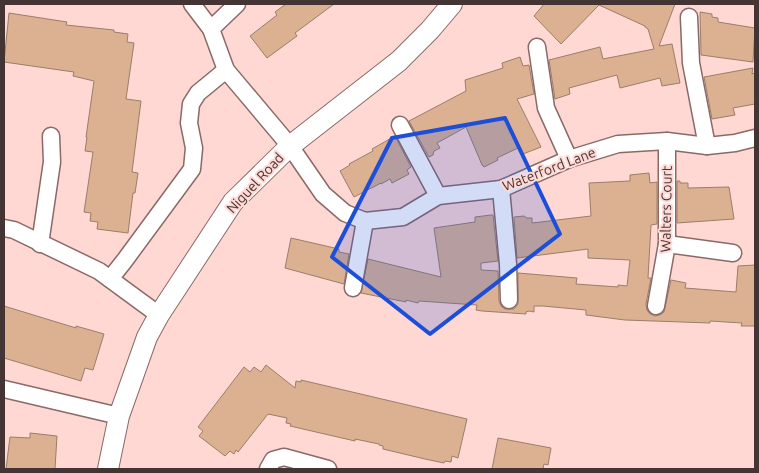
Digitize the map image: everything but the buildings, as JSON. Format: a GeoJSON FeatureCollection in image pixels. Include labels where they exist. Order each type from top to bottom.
{"type":"FeatureCollection","features":[{"type":"Feature","properties":{"kind":"main road","name":"Niguel Road"},"geometry":{"type":"LineString","coordinates":[[108,469],[119,416],[147,338],[159,315],[233,202],[290,146],[400,62],[452,4]]}},
{"type":"Feature","properties":{"kind":"street"},"geometry":{"type":"LineString","coordinates":[[192,4],[211,29],[226,70],[290,146],[323,194],[345,213],[365,221],[353,288]]}},
{"type":"Feature","properties":{"kind":"street"},"geometry":{"type":"LineString","coordinates":[[211,29],[237,4]]}},
{"type":"Feature","properties":{"kind":"street"},"geometry":{"type":"LineString","coordinates":[[689,18],[691,63],[708,146]]}},
{"type":"Feature","properties":{"kind":"street"},"geometry":{"type":"LineString","coordinates":[[537,47],[546,108],[569,159]]}},
{"type":"Feature","properties":{"kind":"street"},"geometry":{"type":"LineString","coordinates":[[110,279],[192,169],[194,148],[189,122],[191,104],[198,92],[226,70]]}},
{"type":"Feature","properties":{"kind":"street"},"geometry":{"type":"LineString","coordinates":[[400,125],[438,196]]}},
{"type":"Feature","properties":{"kind":"street"},"geometry":{"type":"LineString","coordinates":[[40,244],[52,162],[51,136]]}},
{"type":"Feature","properties":{"kind":"street","name":"Waterford Lane"},"geometry":{"type":"LineString","coordinates":[[365,221],[402,217],[438,196],[501,189],[569,159],[618,144],[667,142],[708,146],[735,144],[755,138]]}},
{"type":"Feature","properties":{"kind":"street","name":"Walters Court"},"geometry":{"type":"LineString","coordinates":[[656,306],[667,244],[667,142]]}},
{"type":"Feature","properties":{"kind":"street"},"geometry":{"type":"LineString","coordinates":[[501,189],[508,264],[509,300]]}},
{"type":"Feature","properties":{"kind":"street"},"geometry":{"type":"LineString","coordinates":[[4,228],[14,230],[99,271],[159,315]]}},
{"type":"Feature","properties":{"kind":"street"},"geometry":{"type":"LineString","coordinates":[[667,244],[733,253]]}},
{"type":"Feature","properties":{"kind":"street"},"geometry":{"type":"LineString","coordinates":[[4,389],[119,416]]}},
{"type":"Feature","properties":{"kind":"street"},"geometry":{"type":"LineString","coordinates":[[268,469],[274,460],[284,457],[328,469]]}},
{"type":"Feature","properties":{"kind":"highlighted area"},"geometry":{"type":"Polygon","coordinates":[[[505,118],[560,234],[430,334],[332,257],[392,138],[505,118]]]}}]}
